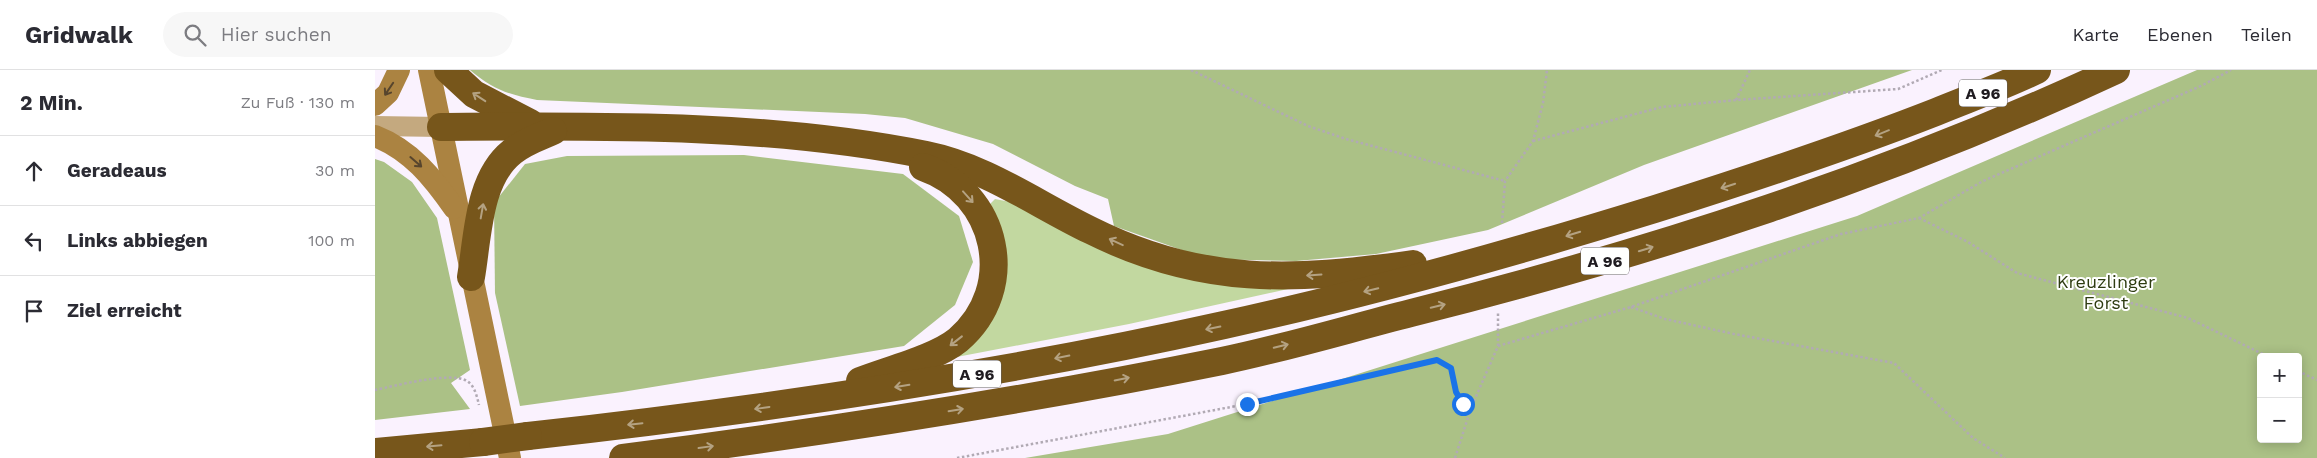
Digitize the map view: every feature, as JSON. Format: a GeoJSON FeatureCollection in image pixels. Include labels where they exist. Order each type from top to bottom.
{"type":"FeatureCollection","features":[{"type":"Feature","properties":{"kind":"highway"},"geometry":{"type":"LineString","coordinates":[[448,70],[462,84],[488,103],[550,127]]}},
{"type":"Feature","properties":{"kind":"highway","name":"A 96"},"geometry":{"type":"LineString","coordinates":[[375,452],[483,442],[684,419],[810,401],[980,373],[1223,326],[1441,272],[1536,246],[1848,146],[2037,70]]}},
{"type":"Feature","properties":{"kind":"highway","name":"A 96"},"geometry":{"type":"LineString","coordinates":[[623,458],[821,432],[966,408],[1227,360],[1538,281],[1717,227],[1861,178],[2034,108],[2115,70]]}},
{"type":"Feature","properties":{"kind":"highway"},"geometry":{"type":"LineString","coordinates":[[441,127],[550,127],[754,132],[928,156],[957,165],[1013,188],[1089,230],[1125,246],[1200,269],[1229,274],[1268,277],[1312,276],[1536,246]]}},
{"type":"Feature","properties":{"kind":"highway"},"geometry":{"type":"LineString","coordinates":[[471,277],[485,193],[492,175],[502,161],[518,147],[550,127]]}},
{"type":"Feature","properties":{"kind":"highway"},"geometry":{"type":"LineString","coordinates":[[810,401],[938,353],[969,330],[985,305],[991,288],[993,272],[991,236],[975,205],[966,194],[935,171],[863,146]]}},
{"type":"Feature","properties":{"kind":"main road"},"geometry":{"type":"LineString","coordinates":[[375,105],[388,93],[399,70]]}},
{"type":"Feature","properties":{"kind":"main road"},"geometry":{"type":"LineString","coordinates":[[429,70],[510,458]]}},
{"type":"Feature","properties":{"kind":"main road"},"geometry":{"type":"LineString","coordinates":[[375,136],[395,146],[415,160],[437,184],[459,214]]}},
{"type":"Feature","properties":{"kind":"street"},"geometry":{"type":"LineString","coordinates":[[375,126],[441,127]]}},
{"type":"Feature","properties":{"kind":"path"},"geometry":{"type":"LineString","coordinates":[[1191,70],[1308,126],[1346,139],[1505,181]]}},
{"type":"Feature","properties":{"kind":"path"},"geometry":{"type":"LineString","coordinates":[[1502,223],[1505,181],[1533,141],[1543,103],[1547,70]]}},
{"type":"Feature","properties":{"kind":"path"},"geometry":{"type":"LineString","coordinates":[[1736,100],[1750,70]]}},
{"type":"Feature","properties":{"kind":"path"},"geometry":{"type":"LineString","coordinates":[[1533,141],[1662,107],[1898,89],[1942,70]]}},
{"type":"Feature","properties":{"kind":"path"},"geometry":{"type":"LineString","coordinates":[[1498,346],[1631,307],[1841,234],[1919,218],[1983,181],[2203,85],[2231,70]]}},
{"type":"Feature","properties":{"kind":"path"},"geometry":{"type":"LineString","coordinates":[[1919,218],[1968,242],[2017,272],[2188,318],[2261,353]]}},
{"type":"Feature","properties":{"kind":"path"},"geometry":{"type":"LineString","coordinates":[[1631,307],[1665,319],[1734,334],[1894,363],[1973,438],[2005,458]]}},
{"type":"Feature","properties":{"kind":"path"},"geometry":{"type":"LineString","coordinates":[[1455,458],[1471,408],[1498,346],[1498,312]]}},
{"type":"Feature","properties":{"kind":"path"},"geometry":{"type":"LineString","coordinates":[[957,458],[1247,404],[1437,360],[1451,368],[1456,392],[1463,404],[1471,408]]}},
{"type":"Feature","properties":{"kind":"path"},"geometry":{"type":"LineString","coordinates":[[2302,373],[2317,380]]}},
{"type":"Feature","properties":{"kind":"path"},"geometry":{"type":"LineString","coordinates":[[375,390],[452,378],[467,381],[474,389],[481,410]]}},
{"type":"Feature","properties":{"kind":"green space"},"geometry":{"type":"Polygon","coordinates":[[[470,70],[1912,70],[1644,165],[1488,230],[1376,254],[1296,261],[1207,259],[1114,226],[1108,199],[1075,186],[993,144],[905,118],[865,114],[537,100],[501,90],[470,70]]]}},
{"type":"Feature","properties":{"kind":"green space","name":"Kreuzlinger Forst"},"geometry":{"type":"Polygon","coordinates":[[[2197,70],[2317,70],[2317,458],[1025,458],[1168,434],[1857,216],[2197,70]]]}},
{"type":"Feature","properties":{"kind":"green space"},"geometry":{"type":"Polygon","coordinates":[[[744,155],[903,174],[959,216],[973,262],[955,305],[904,346],[622,392],[520,406],[495,293],[494,203],[525,164],[567,156],[744,155]]]}},
{"type":"Feature","properties":{"kind":"green space"},"geometry":{"type":"Polygon","coordinates":[[[375,159],[384,162],[412,182],[437,218],[470,370],[451,383],[470,409],[375,420],[375,159]]]}},
{"type":"Feature","properties":{"kind":"green space"},"geometry":{"type":"Polygon","coordinates":[[[995,199],[1020,204],[1094,244],[1315,283],[1129,324],[941,360],[982,324],[989,205],[995,199]]]}},
{"type":"Feature","properties":{"kind":"route"},"geometry":{"type":"LineString","coordinates":[[1247,404],[1437,360],[1451,368],[1456,392],[1463,404]]}}]}
